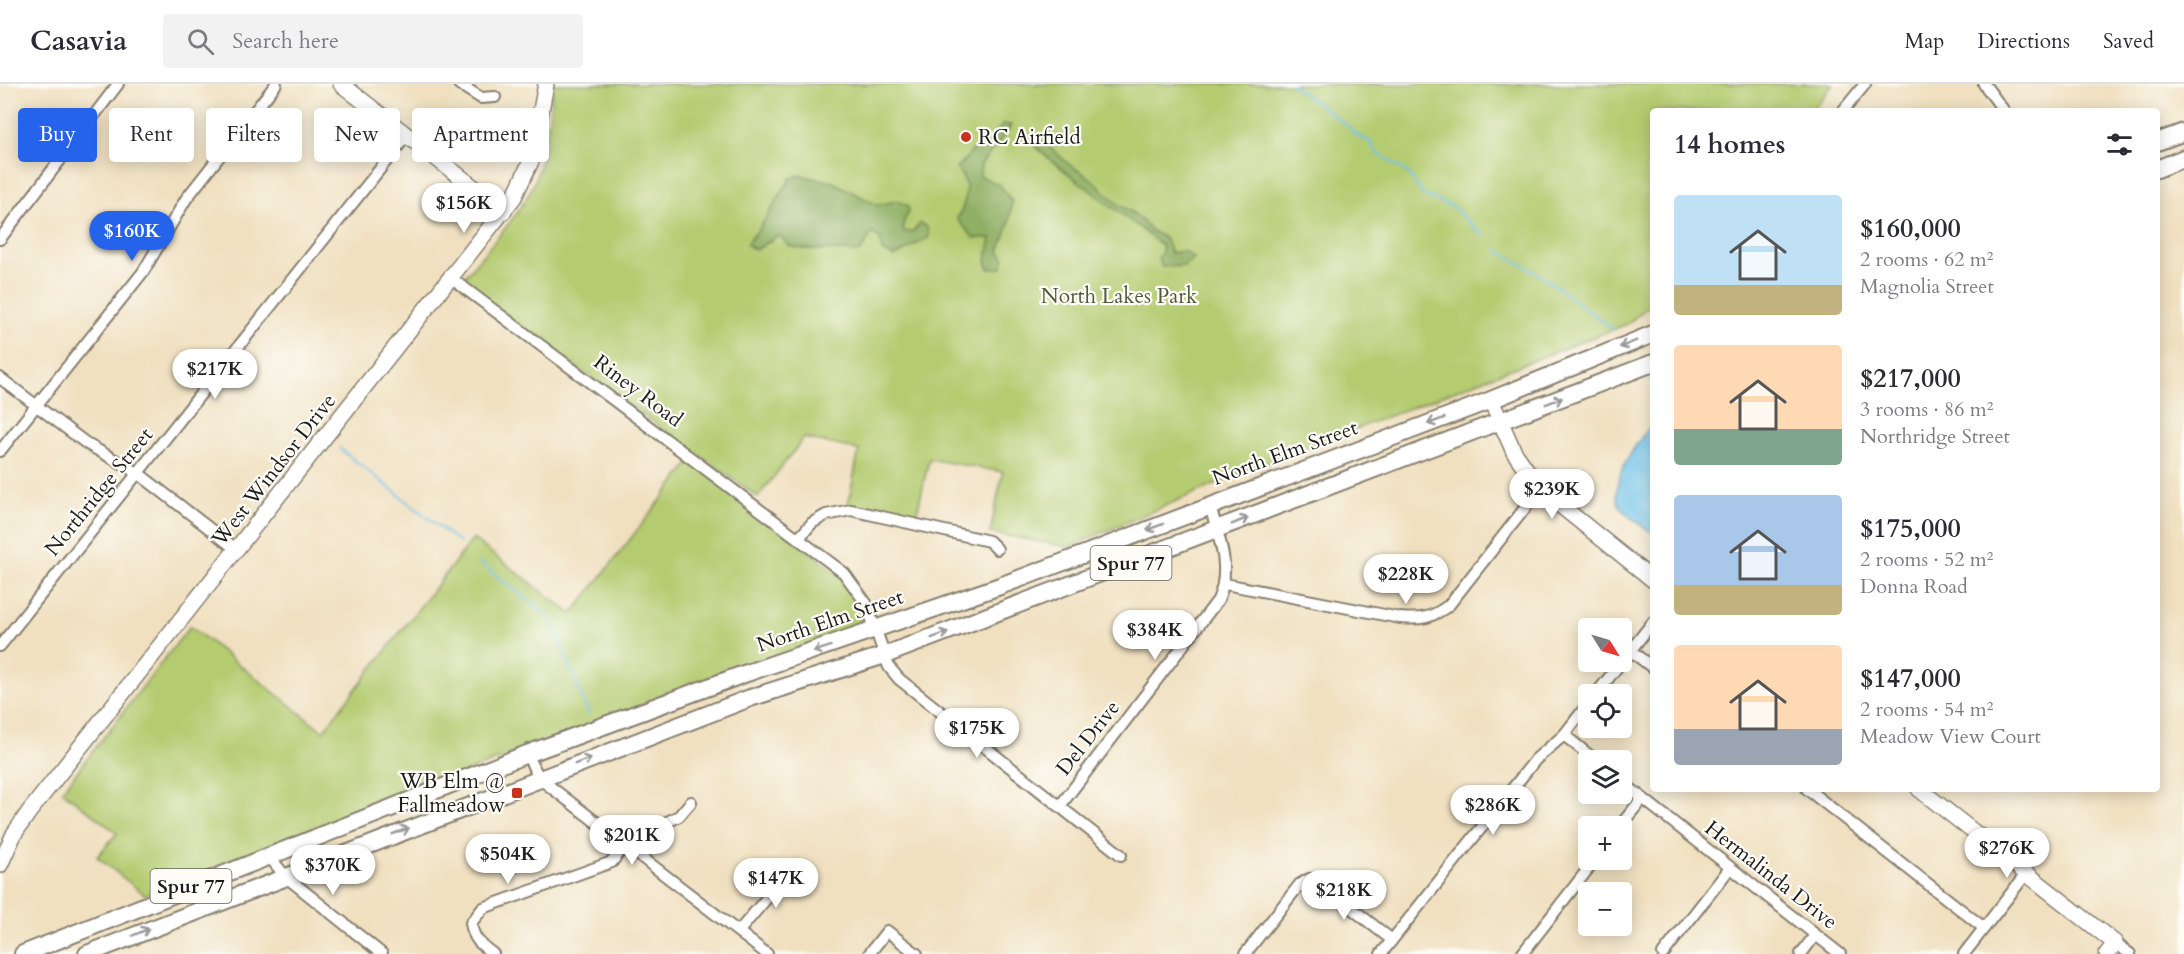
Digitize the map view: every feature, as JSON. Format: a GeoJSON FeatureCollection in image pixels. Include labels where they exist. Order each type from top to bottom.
{"type":"FeatureCollection","features":[{"type":"Feature","properties":{"kind":"main road"},"geometry":{"type":"LineString","coordinates":[[2160,141],[2184,132]]}},
{"type":"Feature","properties":{"kind":"main road"},"geometry":{"type":"LineString","coordinates":[[2160,167],[2184,158]]}},
{"type":"Feature","properties":{"kind":"main road","name":"North Elm Street"},"geometry":{"type":"LineString","coordinates":[[23,954],[527,754],[744,674],[877,630],[1210,506],[1491,400],[1650,335]]}},
{"type":"Feature","properties":{"kind":"main road","name":"Spur 77"},"geometry":{"type":"LineString","coordinates":[[87,954],[750,698],[885,655],[1650,364]]}},
{"type":"Feature","properties":{"kind":"street"},"geometry":{"type":"LineString","coordinates":[[0,239],[118,84]]}},
{"type":"Feature","properties":{"kind":"street"},"geometry":{"type":"LineString","coordinates":[[0,451],[143,272],[186,199],[276,84]]}},
{"type":"Feature","properties":{"kind":"street"},"geometry":{"type":"LineString","coordinates":[[341,84],[504,211]]}},
{"type":"Feature","properties":{"kind":"street"},"geometry":{"type":"LineString","coordinates":[[459,84],[481,98],[495,98]]}},
{"type":"Feature","properties":{"kind":"street","name":"West Windsor Drive"},"geometry":{"type":"LineString","coordinates":[[0,866],[14,834],[29,812],[504,211],[530,167],[546,84]]}},
{"type":"Feature","properties":{"kind":"street"},"geometry":{"type":"LineString","coordinates":[[1846,108],[1865,84]]}},
{"type":"Feature","properties":{"kind":"street"},"geometry":{"type":"LineString","coordinates":[[1984,84],[2002,108]]}},
{"type":"Feature","properties":{"kind":"street","name":"Northridge Street"},"geometry":{"type":"LineString","coordinates":[[0,646],[407,135]]}},
{"type":"Feature","properties":{"kind":"street","name":"Riney Road"},"geometry":{"type":"LineString","coordinates":[[451,278],[851,580],[866,603],[892,671],[907,686],[1121,855]]}},
{"type":"Feature","properties":{"kind":"street"},"geometry":{"type":"LineString","coordinates":[[0,378],[87,444],[138,473],[237,550]]}},
{"type":"Feature","properties":{"kind":"street"},"geometry":{"type":"LineString","coordinates":[[1491,400],[1514,452],[1540,489],[1650,578]]}},
{"type":"Feature","properties":{"kind":"street"},"geometry":{"type":"LineString","coordinates":[[1210,506],[1223,549],[1225,584],[1419,620],[1431,618],[1449,605],[1540,489]]}},
{"type":"Feature","properties":{"kind":"street"},"geometry":{"type":"LineString","coordinates":[[798,538],[812,523],[826,515],[851,510],[989,541],[997,549]]}},
{"type":"Feature","properties":{"kind":"street","name":"Del Drive"},"geometry":{"type":"LineString","coordinates":[[1060,806],[1211,610],[1225,584]]}},
{"type":"Feature","properties":{"kind":"street"},"geometry":{"type":"LineString","coordinates":[[1632,650],[1650,626]]}},
{"type":"Feature","properties":{"kind":"street"},"geometry":{"type":"LineString","coordinates":[[1632,652],[1650,666]]}},
{"type":"Feature","properties":{"kind":"street"},"geometry":{"type":"LineString","coordinates":[[1604,684],[1614,672]]}},
{"type":"Feature","properties":{"kind":"street"},"geometry":{"type":"LineString","coordinates":[[1381,954],[1536,759],[1564,735],[1578,717]]}},
{"type":"Feature","properties":{"kind":"street"},"geometry":{"type":"LineString","coordinates":[[1564,735],[1583,750]]}},
{"type":"Feature","properties":{"kind":"street"},"geometry":{"type":"LineString","coordinates":[[527,754],[539,778],[767,954]]}},
{"type":"Feature","properties":{"kind":"street","name":"Hermalinda Drive"},"geometry":{"type":"LineString","coordinates":[[1632,790],[1840,954]]}},
{"type":"Feature","properties":{"kind":"street"},"geometry":{"type":"LineString","coordinates":[[1811,792],[1984,928]]}},
{"type":"Feature","properties":{"kind":"street"},"geometry":{"type":"LineString","coordinates":[[1923,792],[2026,874],[2111,948],[2130,954]]}},
{"type":"Feature","properties":{"kind":"street"},"geometry":{"type":"LineString","coordinates":[[1628,816],[1642,799]]}},
{"type":"Feature","properties":{"kind":"street"},"geometry":{"type":"LineString","coordinates":[[493,954],[477,942],[472,933],[471,923],[483,908],[612,862],[626,843],[679,816],[691,802]]}},
{"type":"Feature","properties":{"kind":"street"},"geometry":{"type":"LineString","coordinates":[[268,855],[285,876],[382,954]]}},
{"type":"Feature","properties":{"kind":"street"},"geometry":{"type":"LineString","coordinates":[[738,931],[792,868]]}},
{"type":"Feature","properties":{"kind":"street"},"geometry":{"type":"LineString","coordinates":[[1663,954],[1730,868]]}},
{"type":"Feature","properties":{"kind":"street"},"geometry":{"type":"LineString","coordinates":[[1522,954],[1587,870]]}},
{"type":"Feature","properties":{"kind":"street"},"geometry":{"type":"LineString","coordinates":[[1964,954],[2026,874]]}},
{"type":"Feature","properties":{"kind":"street"},"geometry":{"type":"LineString","coordinates":[[1245,954],[1300,884],[1309,879],[1318,882],[1392,940]]}},
{"type":"Feature","properties":{"kind":"street"},"geometry":{"type":"LineString","coordinates":[[869,954],[887,931],[917,954]]}},
{"type":"Feature","properties":{"kind":"street"},"geometry":{"type":"LineString","coordinates":[[1801,954],[1815,935]]}},
{"type":"Feature","properties":{"kind":"green space","name":"North Lakes Park"},"geometry":{"type":"Polygon","coordinates":[[[553,84],[1833,84],[1814,108],[1650,108],[1650,305],[1627,324],[1242,473],[1069,547],[990,533],[1003,472],[929,459],[916,518],[848,505],[859,450],[804,438],[758,497],[462,286],[467,274],[523,204],[541,162],[549,162],[549,120],[553,84]]]}},
{"type":"Feature","properties":{"kind":"green space"},"geometry":{"type":"Polygon","coordinates":[[[1003,124],[1011,125],[981,164],[980,176],[1000,185],[1012,202],[1009,224],[999,251],[1005,259],[1001,268],[989,269],[986,261],[991,238],[974,238],[957,219],[965,200],[966,186],[956,169],[974,149],[986,148],[1003,124]]]}},
{"type":"Feature","properties":{"kind":"green space"},"geometry":{"type":"Polygon","coordinates":[[[1036,135],[1071,166],[1089,177],[1118,204],[1136,215],[1152,231],[1165,238],[1171,253],[1183,251],[1194,258],[1183,266],[1162,267],[1158,258],[1162,253],[1162,245],[1049,159],[1035,146],[1033,140],[1036,135]]]}},
{"type":"Feature","properties":{"kind":"green space"},"geometry":{"type":"Polygon","coordinates":[[[799,175],[833,182],[877,205],[897,201],[908,206],[909,212],[904,221],[903,231],[912,232],[921,223],[927,227],[929,237],[894,257],[882,251],[880,238],[872,233],[860,252],[803,249],[789,246],[779,235],[756,250],[746,244],[759,229],[790,179],[799,175]]]}},
{"type":"Feature","properties":{"kind":"green space"},"geometry":{"type":"Polygon","coordinates":[[[691,461],[835,571],[859,597],[868,619],[866,627],[505,757],[145,895],[97,857],[117,833],[62,791],[190,626],[323,731],[473,539],[572,614],[691,461]]]}},
{"type":"Feature","properties":{"kind":"water"},"geometry":{"type":"Polygon","coordinates":[[[1650,428],[1650,531],[1627,514],[1620,506],[1617,496],[1617,485],[1621,474],[1639,441],[1650,428]]]}},
{"type":"Feature","properties":{"kind":"waterway"},"geometry":{"type":"LineString","coordinates":[[1291,84],[1349,127],[1354,134],[1369,141],[1376,152],[1407,172],[1423,195],[1452,206],[1483,236]]}},
{"type":"Feature","properties":{"kind":"waterway"},"geometry":{"type":"LineString","coordinates":[[1497,250],[1542,276],[1614,330]]}},
{"type":"Feature","properties":{"kind":"waterway"},"geometry":{"type":"LineString","coordinates":[[339,448],[460,543]]}},
{"type":"Feature","properties":{"kind":"waterway"},"geometry":{"type":"LineString","coordinates":[[480,563],[551,618],[589,715]]}},
{"type":"Feature","properties":{"kind":"place","name":"RC Airfield"},"geometry":{"type":"Point","coordinates":[966,137]}},
{"type":"Feature","properties":{"kind":"place","name":"WB Elm @ Fallmeadow"},"geometry":{"type":"Point","coordinates":[517,793]}}]}
